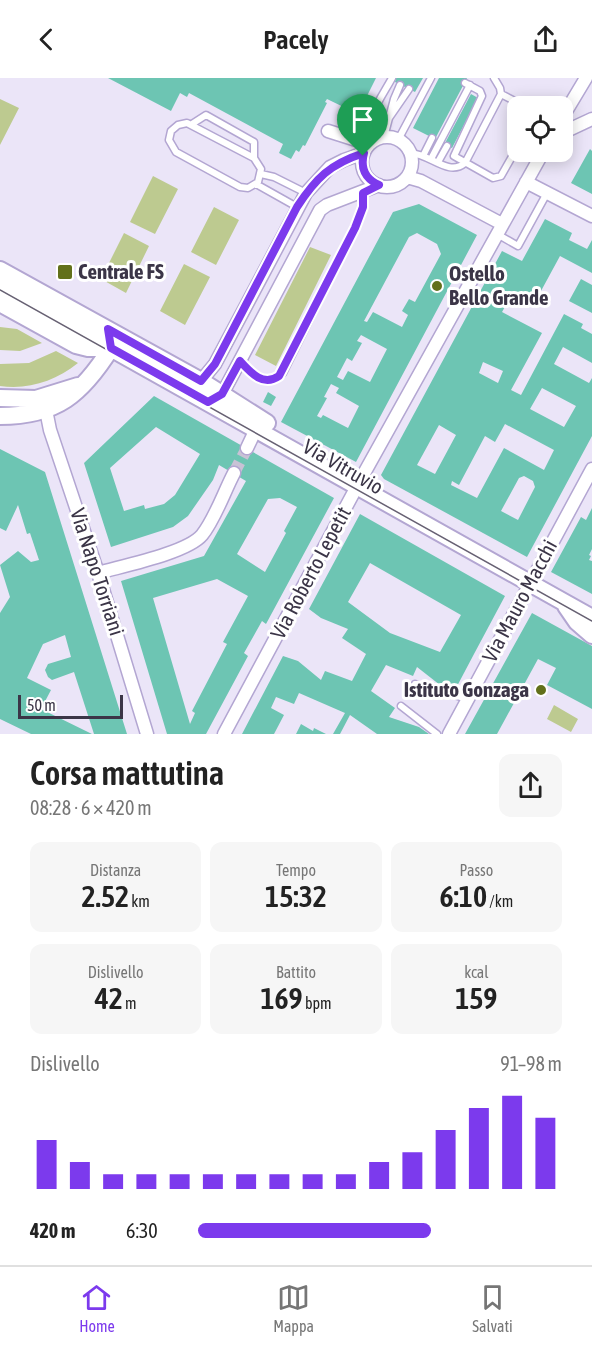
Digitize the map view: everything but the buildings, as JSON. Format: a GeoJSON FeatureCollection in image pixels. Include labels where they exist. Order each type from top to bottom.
{"type":"FeatureCollection","features":[{"type":"Feature","properties":{"kind":"street"},"geometry":{"type":"LineString","coordinates":[[573,100],[586,78]]}},
{"type":"Feature","properties":{"kind":"street"},"geometry":{"type":"LineString","coordinates":[[573,128],[592,119]]}},
{"type":"Feature","properties":{"kind":"street"},"geometry":{"type":"LineString","coordinates":[[328,131],[373,144]]}},
{"type":"Feature","properties":{"kind":"street"},"geometry":{"type":"LineString","coordinates":[[201,381],[215,364],[297,207],[306,193],[330,167],[373,144],[398,140],[410,153],[412,165],[407,177],[394,186],[379,185],[370,181],[364,172],[362,163],[373,144]]}},
{"type":"Feature","properties":{"kind":"street","name":"Via Roberto Lepetit"},"geometry":{"type":"LineString","coordinates":[[224,734],[537,162]]}},
{"type":"Feature","properties":{"kind":"street"},"geometry":{"type":"LineString","coordinates":[[407,177],[421,181],[499,229]]}},
{"type":"Feature","properties":{"kind":"street"},"geometry":{"type":"LineString","coordinates":[[526,182],[592,216]]}},
{"type":"Feature","properties":{"kind":"street"},"geometry":{"type":"LineString","coordinates":[[215,398],[240,361],[318,213],[327,205],[379,185]]}},
{"type":"Feature","properties":{"kind":"street"},"geometry":{"type":"LineString","coordinates":[[0,270],[201,381],[215,398]]}},
{"type":"Feature","properties":{"kind":"street"},"geometry":{"type":"LineString","coordinates":[[0,286],[111,348],[215,398]]}},
{"type":"Feature","properties":{"kind":"street"},"geometry":{"type":"LineString","coordinates":[[0,303],[76,345],[88,348],[111,348]]}},
{"type":"Feature","properties":{"kind":"street"},"geometry":{"type":"LineString","coordinates":[[0,416],[26,415],[46,410],[66,400],[84,385],[111,348],[108,329]]}},
{"type":"Feature","properties":{"kind":"street"},"geometry":{"type":"LineString","coordinates":[[0,398],[36,399],[84,385]]}},
{"type":"Feature","properties":{"kind":"street","name":"Via Vitruvio"},"geometry":{"type":"LineString","coordinates":[[215,398],[360,482],[393,497],[421,522],[592,618]]}},
{"type":"Feature","properties":{"kind":"street","name":"Via Napo Torriani"},"geometry":{"type":"LineString","coordinates":[[46,410],[50,430],[98,573],[147,734]]}},
{"type":"Feature","properties":{"kind":"street"},"geometry":{"type":"LineString","coordinates":[[247,448],[259,424]]}},
{"type":"Feature","properties":{"kind":"street","name":"Via Mauro Macchi"},"geometry":{"type":"LineString","coordinates":[[448,734],[592,469]]}},
{"type":"Feature","properties":{"kind":"street"},"geometry":{"type":"LineString","coordinates":[[98,573],[170,552],[198,538],[206,529],[234,473]]}},
{"type":"Feature","properties":{"kind":"street","name":"Via Vitruvio"},"geometry":{"type":"LineString","coordinates":[[564,602],[578,622],[592,635]]}},
{"type":"Feature","properties":{"kind":"lane"},"geometry":{"type":"LineString","coordinates":[[373,144],[370,129],[371,118],[392,78]]}},
{"type":"Feature","properties":{"kind":"lane"},"geometry":{"type":"LineString","coordinates":[[398,140],[431,78]]}},
{"type":"Feature","properties":{"kind":"lane"},"geometry":{"type":"LineString","coordinates":[[410,153],[424,154],[453,168],[465,163],[501,94],[494,78]]}},
{"type":"Feature","properties":{"kind":"lane"},"geometry":{"type":"LineString","coordinates":[[431,159],[467,84],[475,92],[482,93],[480,103],[454,154],[456,159],[498,179],[510,162]]}},
{"type":"Feature","properties":{"kind":"lane"},"geometry":{"type":"LineString","coordinates":[[389,119],[400,85]]}},
{"type":"Feature","properties":{"kind":"lane"},"geometry":{"type":"LineString","coordinates":[[373,144],[409,89]]}},
{"type":"Feature","properties":{"kind":"lane"},"geometry":{"type":"LineString","coordinates":[[501,94],[507,97]]}},
{"type":"Feature","properties":{"kind":"lane"},"geometry":{"type":"LineString","coordinates":[[192,124],[254,158],[260,164],[261,174],[256,184],[248,188],[240,187],[176,152],[169,140],[171,131],[178,125],[192,124],[206,115],[254,141],[254,158]]}},
{"type":"Feature","properties":{"kind":"lane"},"geometry":{"type":"LineString","coordinates":[[424,154],[432,138]]}},
{"type":"Feature","properties":{"kind":"lane"},"geometry":{"type":"LineString","coordinates":[[438,162],[447,146]]}},
{"type":"Feature","properties":{"kind":"lane"},"geometry":{"type":"LineString","coordinates":[[261,174],[274,177],[306,193]]}},
{"type":"Feature","properties":{"kind":"lane"},"geometry":{"type":"LineString","coordinates":[[256,184],[297,207]]}},
{"type":"Feature","properties":{"kind":"lane"},"geometry":{"type":"LineString","coordinates":[[240,361],[254,375],[263,380],[275,379],[283,373],[355,228],[363,207],[363,193]]}},
{"type":"Feature","properties":{"kind":"lane"},"geometry":{"type":"LineString","coordinates":[[499,229],[518,246],[547,193]]}},
{"type":"Feature","properties":{"kind":"lane"},"geometry":{"type":"LineString","coordinates":[[415,684],[468,699]]}},
{"type":"Feature","properties":{"kind":"lane"},"geometry":{"type":"LineString","coordinates":[[401,706],[437,734]]}},
{"type":"Feature","properties":{"kind":"green space"},"geometry":{"type":"Polygon","coordinates":[[[0,99],[19,108],[0,145],[0,99]]]}},
{"type":"Feature","properties":{"kind":"green space"},"geometry":{"type":"Polygon","coordinates":[[[153,176],[178,189],[155,234],[130,222],[153,176]]]}},
{"type":"Feature","properties":{"kind":"green space"},"geometry":{"type":"Polygon","coordinates":[[[214,207],[239,220],[216,265],[191,252],[214,207]]]}},
{"type":"Feature","properties":{"kind":"green space"},"geometry":{"type":"Polygon","coordinates":[[[124,233],[149,246],[126,293],[101,279],[124,233]]]}},
{"type":"Feature","properties":{"kind":"green space"},"geometry":{"type":"Polygon","coordinates":[[[310,247],[331,255],[276,366],[255,355],[310,247]]]}},
{"type":"Feature","properties":{"kind":"green space"},"geometry":{"type":"Polygon","coordinates":[[[184,264],[210,277],[185,325],[160,311],[184,264]]]}},
{"type":"Feature","properties":{"kind":"green space"},"geometry":{"type":"Polygon","coordinates":[[[0,327],[17,329],[42,343],[20,351],[0,350],[0,327]]]}},
{"type":"Feature","properties":{"kind":"green space"},"geometry":{"type":"Polygon","coordinates":[[[56,351],[78,363],[60,375],[41,383],[21,387],[0,386],[0,364],[29,363],[56,351]]]}},
{"type":"Feature","properties":{"kind":"green space"},"geometry":{"type":"Polygon","coordinates":[[[554,705],[578,719],[571,732],[547,719],[554,705]]]}},
{"type":"Feature","properties":{"kind":"tunnel"},"geometry":{"type":"LineString","coordinates":[[234,473],[247,448]]}},
{"type":"Feature","properties":{"kind":"tram line"},"geometry":{"type":"LineString","coordinates":[[0,290],[592,621]]}},
{"type":"Feature","properties":{"kind":"place","name":"Centrale FS"},"geometry":{"type":"Point","coordinates":[65,272]}},
{"type":"Feature","properties":{"kind":"place","name":"Ostello Bello Grande"},"geometry":{"type":"Point","coordinates":[437,286]}},
{"type":"Feature","properties":{"kind":"place","name":"Istituto Gonzaga"},"geometry":{"type":"Point","coordinates":[541,690]}},
{"type":"Feature","properties":{"kind":"route"},"geometry":{"type":"LineString","coordinates":[[364,153],[363,156],[364,172],[370,181],[379,185],[363,193],[363,207],[355,228],[283,373],[275,379],[263,380],[254,375],[240,361],[222,394],[208,402],[111,348],[108,329],[201,381],[215,364],[306,193],[330,167],[364,153]]}}]}
